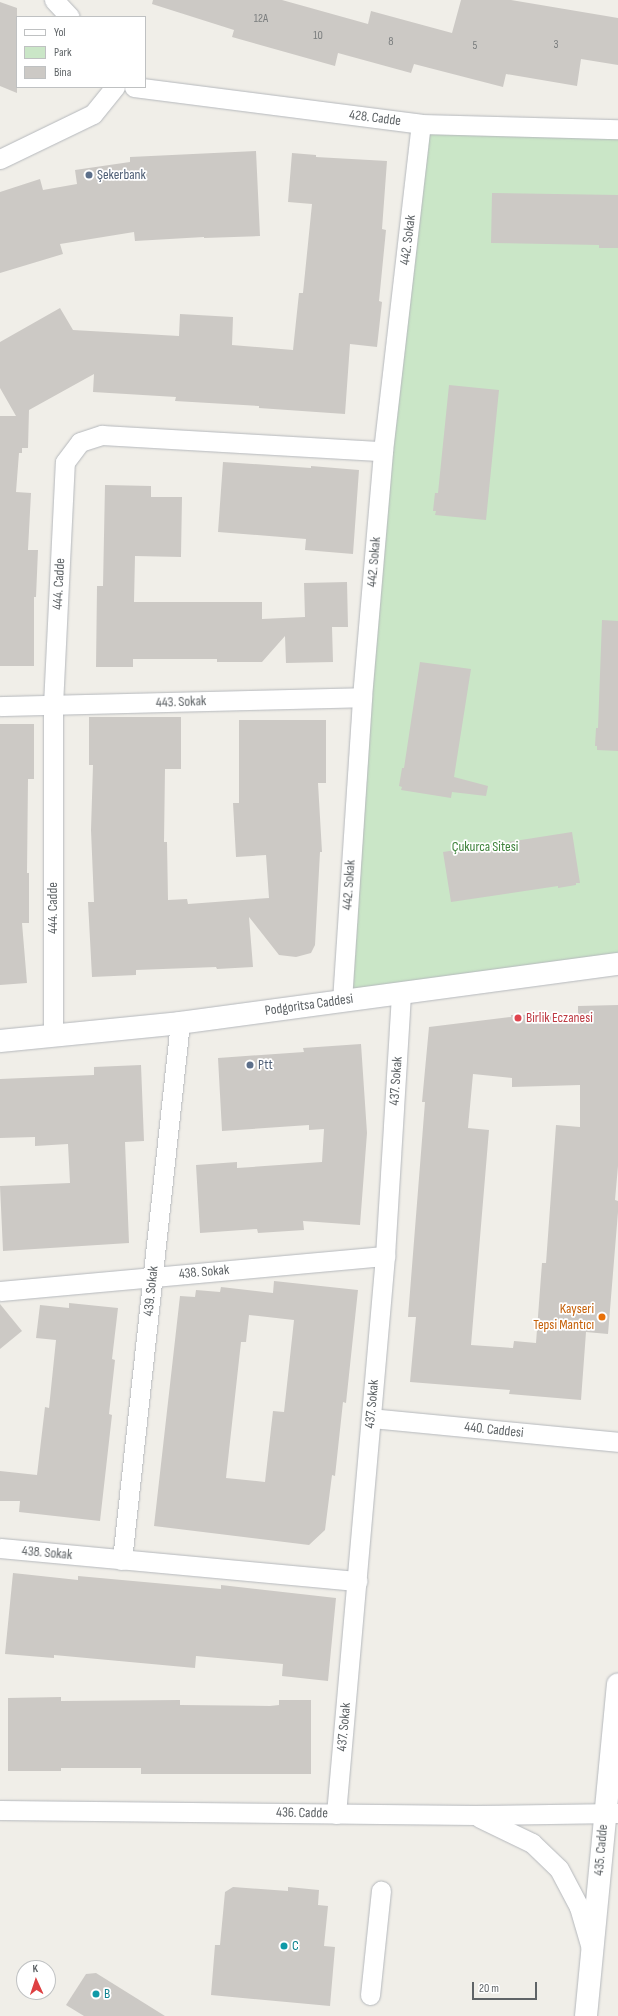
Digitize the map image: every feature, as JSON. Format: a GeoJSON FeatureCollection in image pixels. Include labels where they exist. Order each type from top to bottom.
{"type":"FeatureCollection","features":[{"type":"Feature","properties":{"kind":"main road","name":"Podgoritsa Caddesi"},"geometry":{"type":"LineString","coordinates":[[0,1041],[180,1023],[618,964]]}},
{"type":"Feature","properties":{"kind":"main road","name":"435. Cadde"},"geometry":{"type":"LineString","coordinates":[[586,2016],[592,1950],[611,1814],[618,1685]]}},
{"type":"Feature","properties":{"kind":"street"},"geometry":{"type":"LineString","coordinates":[[54,0],[69,16]]}},
{"type":"Feature","properties":{"kind":"street"},"geometry":{"type":"LineString","coordinates":[[0,159],[93,114],[114,88]]}},
{"type":"Feature","properties":{"kind":"street","name":"428. Cadde"},"geometry":{"type":"LineString","coordinates":[[142,88],[421,124],[618,129]]}},
{"type":"Feature","properties":{"kind":"street","name":"442. Sokak"},"geometry":{"type":"LineString","coordinates":[[342,1001],[362,697],[383,451],[421,124]]}},
{"type":"Feature","properties":{"kind":"street","name":"444. Cadde"},"geometry":{"type":"LineString","coordinates":[[53,1036],[53,705],[65,462],[80,442],[102,435],[383,451]]}},
{"type":"Feature","properties":{"kind":"street","name":"443. Sokak"},"geometry":{"type":"LineString","coordinates":[[0,706],[362,697]]}},
{"type":"Feature","properties":{"kind":"street","name":"437. Sokak"},"geometry":{"type":"LineString","coordinates":[[336,1814],[385,1256],[401,993]]}},
{"type":"Feature","properties":{"kind":"street","name":"439. Sokak"},"geometry":{"type":"LineString","coordinates":[[122,1560],[180,1023]]}},
{"type":"Feature","properties":{"kind":"street","name":"438. Sokak"},"geometry":{"type":"LineString","coordinates":[[0,1291],[385,1256]]}},
{"type":"Feature","properties":{"kind":"street","name":"440. Caddesi"},"geometry":{"type":"LineString","coordinates":[[371,1418],[618,1442]]}},
{"type":"Feature","properties":{"kind":"street","name":"438. Sokak"},"geometry":{"type":"LineString","coordinates":[[0,1548],[357,1581]]}},
{"type":"Feature","properties":{"kind":"street","name":"436. Cadde"},"geometry":{"type":"LineString","coordinates":[[0,1810],[475,1815],[611,1814]]}},
{"type":"Feature","properties":{"kind":"street"},"geometry":{"type":"LineString","coordinates":[[475,1815],[532,1843],[559,1869],[579,1908],[592,1950]]}},
{"type":"Feature","properties":{"kind":"street"},"geometry":{"type":"LineString","coordinates":[[370,1994],[381,1891]]}},
{"type":"Feature","properties":{"kind":"green space","name":"Çukurca Sitesi"},"geometry":{"type":"Polygon","coordinates":[[[421,124],[618,129],[618,964],[342,1001],[421,124]]]}},
{"type":"Feature","properties":{"kind":"building"},"geometry":{"type":"Polygon","coordinates":[[[153,0],[282,0],[368,24],[371,11],[452,33],[461,0],[511,0],[618,18],[618,65],[581,59],[577,86],[506,74],[503,87],[414,64],[411,73],[338,53],[335,66],[232,37],[234,30],[152,4],[153,0]]]}},
{"type":"Feature","properties":{"kind":"building"},"geometry":{"type":"Polygon","coordinates":[[[0,2],[17,8],[17,93],[0,86],[0,2]]]}},
{"type":"Feature","properties":{"kind":"building"},"geometry":{"type":"Polygon","coordinates":[[[256,151],[260,236],[204,237],[135,241],[134,232],[60,244],[63,254],[0,273],[0,192],[40,179],[43,190],[77,184],[75,170],[130,162],[130,157],[256,151]]]}},
{"type":"Feature","properties":{"kind":"building"},"geometry":{"type":"Polygon","coordinates":[[[292,153],[316,155],[316,157],[387,161],[382,229],[386,230],[379,301],[382,302],[377,347],[350,344],[345,414],[259,408],[259,406],[175,401],[176,397],[93,392],[94,374],[29,410],[28,448],[22,448],[22,453],[19,453],[16,492],[31,493],[28,550],[38,550],[36,597],[34,597],[34,666],[0,666],[0,416],[16,416],[0,388],[0,342],[60,308],[73,330],[179,336],[180,314],[233,317],[232,345],[293,350],[299,293],[303,293],[312,204],[288,202],[292,153]]]}},
{"type":"Feature","properties":{"kind":"building"},"geometry":{"type":"Polygon","coordinates":[[[492,193],[618,195],[618,248],[599,248],[599,245],[491,243],[492,193]]]}},
{"type":"Feature","properties":{"kind":"building"},"geometry":{"type":"Polygon","coordinates":[[[449,385],[499,390],[486,520],[435,515],[436,511],[433,511],[435,493],[438,493],[449,385]]]}},
{"type":"Feature","properties":{"kind":"building"},"geometry":{"type":"Polygon","coordinates":[[[223,462],[359,470],[353,554],[305,550],[306,539],[218,532],[223,462]]]}},
{"type":"Feature","properties":{"kind":"building"},"geometry":{"type":"Polygon","coordinates":[[[105,485],[151,486],[151,497],[182,497],[181,557],[135,556],[134,602],[262,602],[262,619],[305,617],[304,583],[347,582],[348,627],[332,627],[333,662],[286,663],[285,636],[262,662],[217,662],[217,659],[133,659],[133,667],[96,667],[97,586],[103,586],[105,485]]]}},
{"type":"Feature","properties":{"kind":"building"},"geometry":{"type":"Polygon","coordinates":[[[602,620],[618,621],[618,751],[597,750],[597,746],[595,746],[596,728],[598,728],[602,620]]]}},
{"type":"Feature","properties":{"kind":"building"},"geometry":{"type":"Polygon","coordinates":[[[420,662],[471,669],[454,777],[488,786],[486,796],[452,792],[451,798],[401,790],[402,787],[399,786],[402,768],[404,768],[420,662]]]}},
{"type":"Feature","properties":{"kind":"building"},"geometry":{"type":"Polygon","coordinates":[[[89,717],[181,717],[181,769],[165,769],[164,842],[167,842],[168,900],[187,899],[188,904],[269,898],[266,855],[236,857],[233,803],[239,803],[239,720],[326,720],[326,783],[318,783],[322,852],[320,852],[315,945],[311,953],[296,957],[279,955],[249,917],[253,967],[136,970],[136,975],[92,977],[88,902],[94,902],[91,830],[93,765],[89,765],[89,717]]]}},
{"type":"Feature","properties":{"kind":"building"},"geometry":{"type":"Polygon","coordinates":[[[0,724],[34,724],[34,779],[28,779],[27,873],[29,873],[29,923],[22,923],[27,983],[0,985],[0,724]]]}},
{"type":"Feature","properties":{"kind":"building"},"geometry":{"type":"Polygon","coordinates":[[[572,832],[580,883],[558,888],[558,886],[451,902],[443,852],[572,832]]]}},
{"type":"Feature","properties":{"kind":"building"},"geometry":{"type":"Polygon","coordinates":[[[618,1005],[618,1166],[615,1200],[618,1201],[618,1212],[608,1334],[586,1332],[581,1400],[509,1394],[510,1390],[410,1382],[416,1317],[408,1317],[425,1102],[422,1102],[429,1027],[511,1017],[511,1015],[578,1014],[578,1006],[618,1005]],[[473,1074],[468,1128],[489,1130],[471,1345],[513,1348],[514,1341],[536,1343],[542,1263],[546,1263],[556,1125],[580,1127],[580,1085],[512,1087],[512,1078],[473,1074]]]}},
{"type":"Feature","properties":{"kind":"building"},"geometry":{"type":"Polygon","coordinates":[[[361,1044],[367,1133],[360,1225],[303,1221],[304,1230],[258,1233],[257,1229],[200,1233],[196,1165],[237,1162],[237,1168],[322,1162],[324,1129],[309,1130],[309,1125],[222,1131],[218,1058],[304,1052],[303,1048],[361,1044]]]}},
{"type":"Feature","properties":{"kind":"building"},"geometry":{"type":"Polygon","coordinates":[[[141,1065],[144,1141],[125,1142],[129,1243],[3,1251],[0,1186],[70,1183],[68,1144],[35,1146],[35,1137],[0,1138],[0,1079],[94,1075],[94,1067],[141,1065]]]}},
{"type":"Feature","properties":{"kind":"building"},"geometry":{"type":"Polygon","coordinates":[[[274,1281],[358,1290],[346,1403],[343,1402],[335,1476],[332,1475],[325,1530],[309,1545],[154,1526],[180,1296],[195,1297],[196,1290],[220,1292],[221,1287],[273,1293],[274,1281]],[[249,1315],[246,1342],[241,1342],[226,1478],[265,1482],[273,1411],[284,1412],[294,1320],[249,1315]]]}},
{"type":"Feature","properties":{"kind":"building"},"geometry":{"type":"Polygon","coordinates":[[[69,1303],[118,1308],[112,1359],[115,1360],[109,1414],[112,1415],[100,1521],[19,1512],[20,1501],[0,1501],[0,1471],[37,1475],[45,1407],[49,1408],[56,1340],[36,1338],[40,1305],[69,1308],[69,1303]]]}},
{"type":"Feature","properties":{"kind":"building"},"geometry":{"type":"Polygon","coordinates":[[[0,1304],[22,1331],[0,1349],[0,1304]]]}},
{"type":"Feature","properties":{"kind":"building"},"geometry":{"type":"Polygon","coordinates":[[[13,1573],[78,1580],[78,1576],[221,1589],[221,1585],[336,1598],[328,1681],[282,1676],[283,1664],[196,1656],[195,1668],[54,1655],[54,1658],[5,1654],[13,1573]]]}},
{"type":"Feature","properties":{"kind":"building"},"geometry":{"type":"Polygon","coordinates":[[[61,1697],[61,1701],[180,1700],[180,1705],[270,1706],[279,1705],[279,1700],[311,1700],[311,1774],[141,1774],[141,1768],[61,1768],[61,1771],[8,1771],[8,1698],[61,1697]]]}},
{"type":"Feature","properties":{"kind":"building","name":"C"},"geometry":{"type":"Polygon","coordinates":[[[233,1887],[288,1891],[288,1887],[319,1890],[318,1905],[328,1906],[324,1946],[335,1947],[330,2006],[211,1995],[215,1945],[220,1945],[225,1892],[233,1887]]]}},
{"type":"Feature","properties":{"kind":"building","name":"B"},"geometry":{"type":"Polygon","coordinates":[[[96,1973],[165,2016],[84,2016],[66,2005],[86,1974],[96,1973]]]}},
{"type":"Feature","properties":{"kind":"place","name":"Şekerbank"},"geometry":{"type":"Point","coordinates":[89,175]}},
{"type":"Feature","properties":{"kind":"place","name":"Birlik Eczanesi"},"geometry":{"type":"Point","coordinates":[518,1018]}},
{"type":"Feature","properties":{"kind":"place","name":"Ptt"},"geometry":{"type":"Point","coordinates":[250,1065]}},
{"type":"Feature","properties":{"kind":"place","name":"Kayseri Tepsi Mantıcı"},"geometry":{"type":"Point","coordinates":[602,1317]}},
{"type":"Feature","properties":{"kind":"place","name":"C"},"geometry":{"type":"Point","coordinates":[284,1946]}},
{"type":"Feature","properties":{"kind":"place","name":"B"},"geometry":{"type":"Point","coordinates":[96,1994]}}]}
